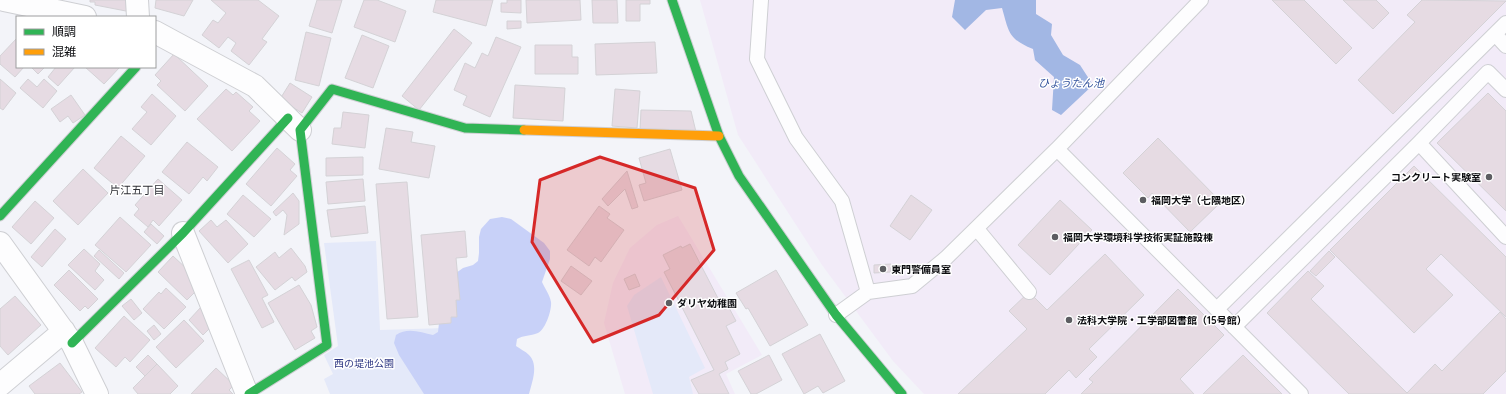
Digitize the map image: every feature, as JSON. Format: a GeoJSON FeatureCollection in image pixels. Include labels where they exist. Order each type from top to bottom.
{"type":"FeatureCollection","features":[{"type":"Feature","properties":{"kind":"street"},"geometry":{"type":"LineString","coordinates":[[0,0],[80,16]]}},
{"type":"Feature","properties":{"kind":"street"},"geometry":{"type":"LineString","coordinates":[[137,0],[138,16]]}},
{"type":"Feature","properties":{"kind":"street"},"geometry":{"type":"LineString","coordinates":[[672,0],[718,136],[739,176],[836,315],[902,394]]}},
{"type":"Feature","properties":{"kind":"street"},"geometry":{"type":"LineString","coordinates":[[158,38],[255,86],[294,124],[327,346],[248,394],[183,233]]}},
{"type":"Feature","properties":{"kind":"street"},"geometry":{"type":"LineString","coordinates":[[0,216],[135,68]]}},
{"type":"Feature","properties":{"kind":"street"},"geometry":{"type":"LineString","coordinates":[[0,385],[68,337],[183,233],[294,124],[332,89],[465,128],[718,136]]}},
{"type":"Feature","properties":{"kind":"street"},"geometry":{"type":"LineString","coordinates":[[0,243],[68,337],[97,394]]}},
{"type":"Feature","properties":{"kind":"lane"},"geometry":{"type":"LineString","coordinates":[[761,0],[757,59],[796,138],[842,201],[868,292]]}},
{"type":"Feature","properties":{"kind":"lane"},"geometry":{"type":"LineString","coordinates":[[836,315],[868,292],[912,286],[946,258],[1057,149],[1201,0]]}},
{"type":"Feature","properties":{"kind":"lane"},"geometry":{"type":"LineString","coordinates":[[1217,309],[1506,23]]}},
{"type":"Feature","properties":{"kind":"lane"},"geometry":{"type":"LineString","coordinates":[[1494,34],[1506,46]]}},
{"type":"Feature","properties":{"kind":"lane"},"geometry":{"type":"LineString","coordinates":[[1234,327],[1419,143],[1488,72],[1506,90]]}},
{"type":"Feature","properties":{"kind":"lane"},"geometry":{"type":"LineString","coordinates":[[1419,143],[1506,236]]}},
{"type":"Feature","properties":{"kind":"lane"},"geometry":{"type":"LineString","coordinates":[[1057,149],[1301,394]]}},
{"type":"Feature","properties":{"kind":"lane"},"geometry":{"type":"LineString","coordinates":[[977,229],[1030,292]]}},
{"type":"Feature","properties":{"kind":"highlighted area"},"geometry":{"type":"Polygon","coordinates":[[[600,157],[695,188],[714,250],[659,315],[593,342],[532,242],[540,180],[600,157]]]}},
{"type":"Feature","properties":{"kind":"shaded area","name":"福岡大学（七隈地区）"},"geometry":{"type":"Polygon","coordinates":[[[700,0],[1506,0],[1506,394],[924,394],[893,361],[822,265],[738,135],[700,0]]]}},
{"type":"Feature","properties":{"kind":"shaded area","name":"ダリヤ幼稚園"},"geometry":{"type":"Polygon","coordinates":[[[678,216],[762,355],[726,374],[735,394],[625,394],[604,323],[613,283],[630,248],[657,225],[678,216]]]}},
{"type":"Feature","properties":{"kind":"shaded area"},"geometry":{"type":"Polygon","coordinates":[[[502,217],[511,219],[544,243],[550,251],[550,259],[542,282],[549,294],[551,302],[548,319],[541,331],[538,333],[517,339],[516,346],[529,355],[534,364],[534,374],[529,394],[424,394],[399,355],[394,343],[396,335],[405,331],[433,335],[438,332],[439,323],[456,273],[478,261],[479,237],[481,229],[490,219],[502,217]]]}},
{"type":"Feature","properties":{"kind":"green space","name":"西の堤池公園"},"geometry":{"type":"Polygon","coordinates":[[[376,241],[380,330],[446,328],[479,394],[330,394],[324,379],[333,374],[324,355],[338,346],[324,243],[376,241]]]}},
{"type":"Feature","properties":{"kind":"green space"},"geometry":{"type":"Polygon","coordinates":[[[661,277],[705,368],[689,377],[693,394],[653,394],[627,306],[634,295],[661,277]]]}},
{"type":"Feature","properties":{"kind":"water","name":"ひょうたん池"},"geometry":{"type":"Polygon","coordinates":[[[955,0],[1036,0],[1036,14],[1052,24],[1051,35],[1063,55],[1080,65],[1093,85],[1061,115],[1052,110],[1054,77],[1035,60],[1033,49],[1014,38],[1008,29],[1002,8],[986,10],[965,30],[952,17],[955,0]]]}},
{"type":"Feature","properties":{"kind":"building"},"geometry":{"type":"Polygon","coordinates":[[[90,0],[131,0],[131,12],[95,5],[95,2],[90,2],[90,0]]]}},
{"type":"Feature","properties":{"kind":"building"},"geometry":{"type":"Polygon","coordinates":[[[156,0],[193,0],[184,16],[155,8],[156,0]]]}},
{"type":"Feature","properties":{"kind":"building"},"geometry":{"type":"Polygon","coordinates":[[[211,0],[258,0],[279,16],[262,39],[267,42],[249,65],[231,51],[236,43],[228,37],[219,48],[202,35],[213,20],[218,23],[226,13],[211,0]]]}},
{"type":"Feature","properties":{"kind":"building"},"geometry":{"type":"Polygon","coordinates":[[[317,0],[342,0],[332,33],[309,26],[317,0]]]}},
{"type":"Feature","properties":{"kind":"building"},"geometry":{"type":"Polygon","coordinates":[[[364,0],[377,0],[406,11],[395,42],[354,27],[364,0]]]}},
{"type":"Feature","properties":{"kind":"building"},"geometry":{"type":"Polygon","coordinates":[[[436,0],[493,0],[486,26],[433,12],[436,0]]]}},
{"type":"Feature","properties":{"kind":"building"},"geometry":{"type":"Polygon","coordinates":[[[507,0],[521,0],[521,13],[501,12],[501,3],[507,3],[507,0]]]}},
{"type":"Feature","properties":{"kind":"building"},"geometry":{"type":"Polygon","coordinates":[[[526,0],[580,0],[581,20],[527,23],[526,0]]]}},
{"type":"Feature","properties":{"kind":"building"},"geometry":{"type":"Polygon","coordinates":[[[592,0],[617,0],[618,23],[593,23],[592,0]]]}},
{"type":"Feature","properties":{"kind":"building"},"geometry":{"type":"Polygon","coordinates":[[[626,0],[650,0],[650,4],[640,4],[640,21],[626,21],[626,0]]]}},
{"type":"Feature","properties":{"kind":"building"},"geometry":{"type":"Polygon","coordinates":[[[1272,0],[1304,0],[1352,48],[1336,64],[1272,0]]]}},
{"type":"Feature","properties":{"kind":"building"},"geometry":{"type":"Polygon","coordinates":[[[1343,0],[1376,0],[1389,13],[1373,29],[1343,0]]]}},
{"type":"Feature","properties":{"kind":"building"},"geometry":{"type":"Polygon","coordinates":[[[1422,0],[1506,1],[1393,114],[1358,80],[1415,22],[1407,15],[1422,0]]]}},
{"type":"Feature","properties":{"kind":"building"},"geometry":{"type":"Polygon","coordinates":[[[507,21],[521,21],[521,28],[507,29],[507,21]]]}},
{"type":"Feature","properties":{"kind":"building"},"geometry":{"type":"Polygon","coordinates":[[[454,29],[472,43],[419,110],[402,96],[454,29]]]}},
{"type":"Feature","properties":{"kind":"building"},"geometry":{"type":"Polygon","coordinates":[[[306,32],[331,38],[319,86],[295,80],[306,32]]]}},
{"type":"Feature","properties":{"kind":"building"},"geometry":{"type":"Polygon","coordinates":[[[362,35],[389,46],[373,88],[345,78],[362,35]]]}},
{"type":"Feature","properties":{"kind":"building"},"geometry":{"type":"Polygon","coordinates":[[[496,37],[521,47],[490,117],[463,105],[467,96],[454,90],[465,63],[475,68],[482,53],[488,56],[496,37]]]}},
{"type":"Feature","properties":{"kind":"building"},"geometry":{"type":"Polygon","coordinates":[[[16,39],[16,68],[23,68],[15,77],[0,64],[0,56],[16,39]]]}},
{"type":"Feature","properties":{"kind":"building"},"geometry":{"type":"Polygon","coordinates":[[[655,42],[657,73],[596,75],[595,44],[655,42]]]}},
{"type":"Feature","properties":{"kind":"building"},"geometry":{"type":"Polygon","coordinates":[[[535,45],[572,45],[572,57],[578,57],[578,74],[535,74],[535,45]]]}},
{"type":"Feature","properties":{"kind":"building"},"geometry":{"type":"Polygon","coordinates":[[[174,54],[208,86],[185,111],[157,85],[161,81],[155,75],[174,54]]]}},
{"type":"Feature","properties":{"kind":"building"},"geometry":{"type":"Polygon","coordinates":[[[32,68],[44,68],[38,74],[32,68]]]}},
{"type":"Feature","properties":{"kind":"building"},"geometry":{"type":"Polygon","coordinates":[[[55,68],[74,68],[58,86],[48,77],[55,68]]]}},
{"type":"Feature","properties":{"kind":"building"},"geometry":{"type":"Polygon","coordinates":[[[86,68],[119,68],[104,84],[86,68]]]}},
{"type":"Feature","properties":{"kind":"building"},"geometry":{"type":"Polygon","coordinates":[[[0,79],[16,93],[3,110],[0,108],[0,79]]]}},
{"type":"Feature","properties":{"kind":"building"},"geometry":{"type":"Polygon","coordinates":[[[28,79],[37,87],[44,79],[57,91],[43,108],[20,88],[28,79]]]}},
{"type":"Feature","properties":{"kind":"building"},"geometry":{"type":"Polygon","coordinates":[[[290,83],[312,97],[302,113],[280,99],[290,83]]]}},
{"type":"Feature","properties":{"kind":"building"},"geometry":{"type":"Polygon","coordinates":[[[515,85],[565,88],[563,121],[513,118],[515,85]]]}},
{"type":"Feature","properties":{"kind":"building"},"geometry":{"type":"Polygon","coordinates":[[[226,89],[233,95],[236,92],[253,107],[249,111],[260,121],[232,151],[197,119],[226,89]]]}},
{"type":"Feature","properties":{"kind":"building"},"geometry":{"type":"Polygon","coordinates":[[[615,89],[640,91],[637,128],[612,126],[615,89]]]}},
{"type":"Feature","properties":{"kind":"building","name":"コンクリート実験室"},"geometry":{"type":"Polygon","coordinates":[[[1488,93],[1506,111],[1506,211],[1437,143],[1488,93]]]}},
{"type":"Feature","properties":{"kind":"building"},"geometry":{"type":"Polygon","coordinates":[[[152,94],[176,116],[151,145],[132,129],[147,112],[141,107],[152,94]]]}},
{"type":"Feature","properties":{"kind":"building"},"geometry":{"type":"Polygon","coordinates":[[[71,95],[85,115],[73,123],[68,116],[60,122],[51,109],[71,95]]]}},
{"type":"Feature","properties":{"kind":"building"},"geometry":{"type":"Polygon","coordinates":[[[641,110],[691,111],[696,132],[640,130],[641,110]]]}},
{"type":"Feature","properties":{"kind":"building"},"geometry":{"type":"Polygon","coordinates":[[[343,112],[369,115],[365,148],[332,144],[334,128],[341,128],[343,112]]]}},
{"type":"Feature","properties":{"kind":"building"},"geometry":{"type":"Polygon","coordinates":[[[386,128],[413,132],[411,142],[435,146],[429,178],[379,169],[386,128]]]}},
{"type":"Feature","properties":{"kind":"building"},"geometry":{"type":"Polygon","coordinates":[[[121,136],[145,156],[118,188],[94,168],[121,136]]]}},
{"type":"Feature","properties":{"kind":"building"},"geometry":{"type":"Polygon","coordinates":[[[1158,138],[1221,202],[1190,232],[1152,193],[1148,198],[1123,173],[1158,138]]]}},
{"type":"Feature","properties":{"kind":"building"},"geometry":{"type":"Polygon","coordinates":[[[187,142],[218,167],[207,181],[203,177],[189,194],[162,172],[187,142]]]}},
{"type":"Feature","properties":{"kind":"building"},"geometry":{"type":"Polygon","coordinates":[[[277,148],[295,164],[290,170],[297,176],[271,206],[246,184],[277,148]]]}},
{"type":"Feature","properties":{"kind":"building"},"geometry":{"type":"Polygon","coordinates":[[[670,149],[682,190],[644,201],[639,185],[646,183],[639,158],[670,149]]]}},
{"type":"Feature","properties":{"kind":"building"},"geometry":{"type":"Polygon","coordinates":[[[363,157],[363,175],[326,176],[326,158],[363,157]]]}},
{"type":"Feature","properties":{"kind":"building"},"geometry":{"type":"Polygon","coordinates":[[[1414,166],[1506,257],[1506,317],[1441,254],[1426,269],[1453,295],[1414,333],[1330,250],[1414,166]]]}},
{"type":"Feature","properties":{"kind":"building"},"geometry":{"type":"Polygon","coordinates":[[[83,169],[108,193],[78,225],[53,201],[83,169]]]}},
{"type":"Feature","properties":{"kind":"building"},"geometry":{"type":"Polygon","coordinates":[[[627,171],[638,207],[632,209],[625,189],[608,206],[602,199],[627,171]]]}},
{"type":"Feature","properties":{"kind":"building"},"geometry":{"type":"Polygon","coordinates":[[[158,179],[182,200],[159,226],[153,220],[148,227],[134,215],[139,209],[135,205],[158,179]]]}},
{"type":"Feature","properties":{"kind":"building"},"geometry":{"type":"Polygon","coordinates":[[[363,179],[365,201],[328,204],[326,182],[363,179]]]}},
{"type":"Feature","properties":{"kind":"building"},"geometry":{"type":"Polygon","coordinates":[[[407,182],[418,317],[387,319],[376,184],[407,182]]]}},
{"type":"Feature","properties":{"kind":"building"},"geometry":{"type":"Polygon","coordinates":[[[293,193],[299,201],[299,224],[284,235],[287,215],[283,210],[276,216],[273,212],[293,193]]]}},
{"type":"Feature","properties":{"kind":"building"},"geometry":{"type":"Polygon","coordinates":[[[243,195],[271,219],[254,237],[227,214],[243,195]]]}},
{"type":"Feature","properties":{"kind":"building"},"geometry":{"type":"Polygon","coordinates":[[[911,195],[932,210],[910,240],[890,226],[911,195]]]}},
{"type":"Feature","properties":{"kind":"building","name":"福岡大学環境科学技術実証施設棟"},"geometry":{"type":"Polygon","coordinates":[[[1060,200],[1092,230],[1050,275],[1018,245],[1060,200]]]}},
{"type":"Feature","properties":{"kind":"building"},"geometry":{"type":"Polygon","coordinates":[[[35,201],[54,218],[31,244],[12,227],[35,201]]]}},
{"type":"Feature","properties":{"kind":"building"},"geometry":{"type":"Polygon","coordinates":[[[365,206],[368,233],[331,237],[327,210],[365,206]]]}},
{"type":"Feature","properties":{"kind":"building"},"geometry":{"type":"Polygon","coordinates":[[[599,206],[610,214],[607,218],[624,230],[601,262],[595,257],[589,266],[567,250],[599,206]]]}},
{"type":"Feature","properties":{"kind":"building"},"geometry":{"type":"Polygon","coordinates":[[[120,217],[151,245],[126,272],[95,245],[120,217]]]}},
{"type":"Feature","properties":{"kind":"building"},"geometry":{"type":"Polygon","coordinates":[[[211,220],[217,227],[226,220],[248,244],[228,263],[199,231],[211,220]]]}},
{"type":"Feature","properties":{"kind":"building"},"geometry":{"type":"Polygon","coordinates":[[[151,224],[164,236],[157,244],[144,232],[151,224]]]}},
{"type":"Feature","properties":{"kind":"building"},"geometry":{"type":"Polygon","coordinates":[[[55,229],[66,239],[42,267],[31,257],[55,229]]]}},
{"type":"Feature","properties":{"kind":"building"},"geometry":{"type":"Polygon","coordinates":[[[465,231],[467,257],[456,258],[460,300],[456,300],[457,317],[451,317],[451,323],[429,325],[421,235],[465,231]]]}},
{"type":"Feature","properties":{"kind":"building"},"geometry":{"type":"Polygon","coordinates":[[[690,244],[722,306],[727,304],[736,321],[726,326],[740,354],[725,362],[728,369],[719,374],[729,394],[699,394],[691,380],[714,370],[664,272],[670,269],[663,255],[681,246],[682,248],[690,244]]]}},
{"type":"Feature","properties":{"kind":"building"},"geometry":{"type":"Polygon","coordinates":[[[291,248],[305,266],[307,272],[295,281],[292,277],[275,290],[256,267],[275,252],[279,258],[291,248]]]}},
{"type":"Feature","properties":{"kind":"building"},"geometry":{"type":"Polygon","coordinates":[[[84,249],[100,264],[95,271],[104,280],[95,290],[68,265],[84,249]]]}},
{"type":"Feature","properties":{"kind":"building"},"geometry":{"type":"Polygon","coordinates":[[[99,250],[124,273],[119,279],[94,256],[99,250]]]}},
{"type":"Feature","properties":{"kind":"building"},"geometry":{"type":"Polygon","coordinates":[[[1329,251],[1335,257],[1316,276],[1310,271],[1329,251]]]}},
{"type":"Feature","properties":{"kind":"building","name":"法科大学院・工学部図書館（15号館）"},"geometry":{"type":"Polygon","coordinates":[[[1105,254],[1144,295],[1089,349],[1097,357],[1076,378],[1069,370],[1045,394],[958,394],[1027,329],[1009,311],[1029,292],[1047,310],[1105,254]]]}},
{"type":"Feature","properties":{"kind":"building"},"geometry":{"type":"Polygon","coordinates":[[[173,256],[203,284],[187,300],[158,272],[173,256]]]}},
{"type":"Feature","properties":{"kind":"building"},"geometry":{"type":"Polygon","coordinates":[[[249,260],[268,295],[262,298],[274,322],[262,328],[231,269],[249,260]]]}},
{"type":"Feature","properties":{"kind":"building","name":"東門警備員室"},"geometry":{"type":"Polygon","coordinates":[[[891,264],[891,272],[874,273],[874,265],[891,264]]]}},
{"type":"Feature","properties":{"kind":"building"},"geometry":{"type":"Polygon","coordinates":[[[571,266],[592,281],[581,295],[561,281],[571,266]]]}},
{"type":"Feature","properties":{"kind":"building"},"geometry":{"type":"Polygon","coordinates":[[[69,270],[98,299],[88,309],[85,306],[80,311],[54,285],[69,270]]]}},
{"type":"Feature","properties":{"kind":"building"},"geometry":{"type":"Polygon","coordinates":[[[776,270],[808,325],[770,346],[748,308],[746,309],[736,293],[776,270]]]}},
{"type":"Feature","properties":{"kind":"building"},"geometry":{"type":"Polygon","coordinates":[[[1308,271],[1324,286],[1311,299],[1407,393],[1435,364],[1442,371],[1500,312],[1506,319],[1506,371],[1483,394],[1349,394],[1267,313],[1308,271]]]}},
{"type":"Feature","properties":{"kind":"building"},"geometry":{"type":"Polygon","coordinates":[[[635,274],[640,286],[629,290],[624,279],[635,274]]]}},
{"type":"Feature","properties":{"kind":"building"},"geometry":{"type":"Polygon","coordinates":[[[299,285],[311,305],[317,327],[311,331],[315,338],[295,350],[268,303],[299,285]]]}},
{"type":"Feature","properties":{"kind":"building"},"geometry":{"type":"Polygon","coordinates":[[[166,288],[186,307],[164,329],[143,309],[159,292],[161,294],[166,288]]]}},
{"type":"Feature","properties":{"kind":"building"},"geometry":{"type":"Polygon","coordinates":[[[1178,289],[1224,335],[1180,379],[1194,394],[1081,394],[1093,382],[1089,379],[1178,289]]]}},
{"type":"Feature","properties":{"kind":"building"},"geometry":{"type":"Polygon","coordinates":[[[15,296],[41,325],[8,355],[0,346],[0,309],[15,296]]]}},
{"type":"Feature","properties":{"kind":"building"},"geometry":{"type":"Polygon","coordinates":[[[131,299],[142,313],[134,320],[122,306],[131,299]]]}},
{"type":"Feature","properties":{"kind":"building"},"geometry":{"type":"Polygon","coordinates":[[[201,307],[216,322],[203,335],[189,320],[201,307]]]}},
{"type":"Feature","properties":{"kind":"building"},"geometry":{"type":"Polygon","coordinates":[[[124,316],[150,340],[130,362],[125,357],[116,367],[95,348],[124,316]]]}},
{"type":"Feature","properties":{"kind":"building"},"geometry":{"type":"Polygon","coordinates":[[[184,320],[204,341],[176,368],[156,347],[184,320]]]}},
{"type":"Feature","properties":{"kind":"building"},"geometry":{"type":"Polygon","coordinates":[[[154,325],[161,334],[154,340],[147,331],[154,325]]]}},
{"type":"Feature","properties":{"kind":"building"},"geometry":{"type":"Polygon","coordinates":[[[820,334],[845,381],[823,393],[818,386],[804,394],[782,354],[820,334]]]}},
{"type":"Feature","properties":{"kind":"building"},"geometry":{"type":"Polygon","coordinates":[[[148,355],[157,364],[145,376],[136,367],[148,355]]]}},
{"type":"Feature","properties":{"kind":"building"},"geometry":{"type":"Polygon","coordinates":[[[769,355],[782,380],[756,394],[751,394],[738,371],[769,355]]]}},
{"type":"Feature","properties":{"kind":"building"},"geometry":{"type":"Polygon","coordinates":[[[1243,355],[1282,394],[1203,394],[1243,355]]]}},
{"type":"Feature","properties":{"kind":"building"},"geometry":{"type":"Polygon","coordinates":[[[60,363],[82,392],[79,394],[35,394],[29,386],[60,363]]]}},
{"type":"Feature","properties":{"kind":"building"},"geometry":{"type":"Polygon","coordinates":[[[157,364],[178,386],[170,394],[138,394],[133,388],[157,364]]]}},
{"type":"Feature","properties":{"kind":"building"},"geometry":{"type":"Polygon","coordinates":[[[216,368],[234,385],[229,390],[233,394],[191,394],[216,368]]]}},
{"type":"Feature","properties":{"kind":"traffic: fast"},"geometry":{"type":"LineString","coordinates":[[672,0],[719,136],[739,176],[836,315],[902,394]]}},
{"type":"Feature","properties":{"kind":"traffic: fast"},"geometry":{"type":"LineString","coordinates":[[0,216],[135,68]]}},
{"type":"Feature","properties":{"kind":"traffic: fast"},"geometry":{"type":"LineString","coordinates":[[249,394],[327,345],[300,130],[332,89],[465,128],[524,130]]}},
{"type":"Feature","properties":{"kind":"traffic: fast"},"geometry":{"type":"LineString","coordinates":[[72,343],[183,233],[288,118]]}},
{"type":"Feature","properties":{"kind":"traffic: slow"},"geometry":{"type":"LineString","coordinates":[[524,130],[719,136]]}},
{"type":"Feature","properties":{"kind":"place","name":"コンクリート実験室"},"geometry":{"type":"Point","coordinates":[1489,177]}},
{"type":"Feature","properties":{"kind":"place","name":"福岡大学（七隈地区）"},"geometry":{"type":"Point","coordinates":[1143,200]}},
{"type":"Feature","properties":{"kind":"place","name":"福岡大学環境科学技術実証施設棟"},"geometry":{"type":"Point","coordinates":[1055,237]}},
{"type":"Feature","properties":{"kind":"place","name":"東門警備員室"},"geometry":{"type":"Point","coordinates":[883,269]}},
{"type":"Feature","properties":{"kind":"place","name":"ダリヤ幼稚園"},"geometry":{"type":"Point","coordinates":[669,303]}},
{"type":"Feature","properties":{"kind":"place","name":"法科大学院・工学部図書館（15号館）"},"geometry":{"type":"Point","coordinates":[1069,320]}},
{"type":"Feature","properties":{"kind":"district","name":"片江五丁目"},"geometry":{"type":"Point","coordinates":[137,190]}}]}
